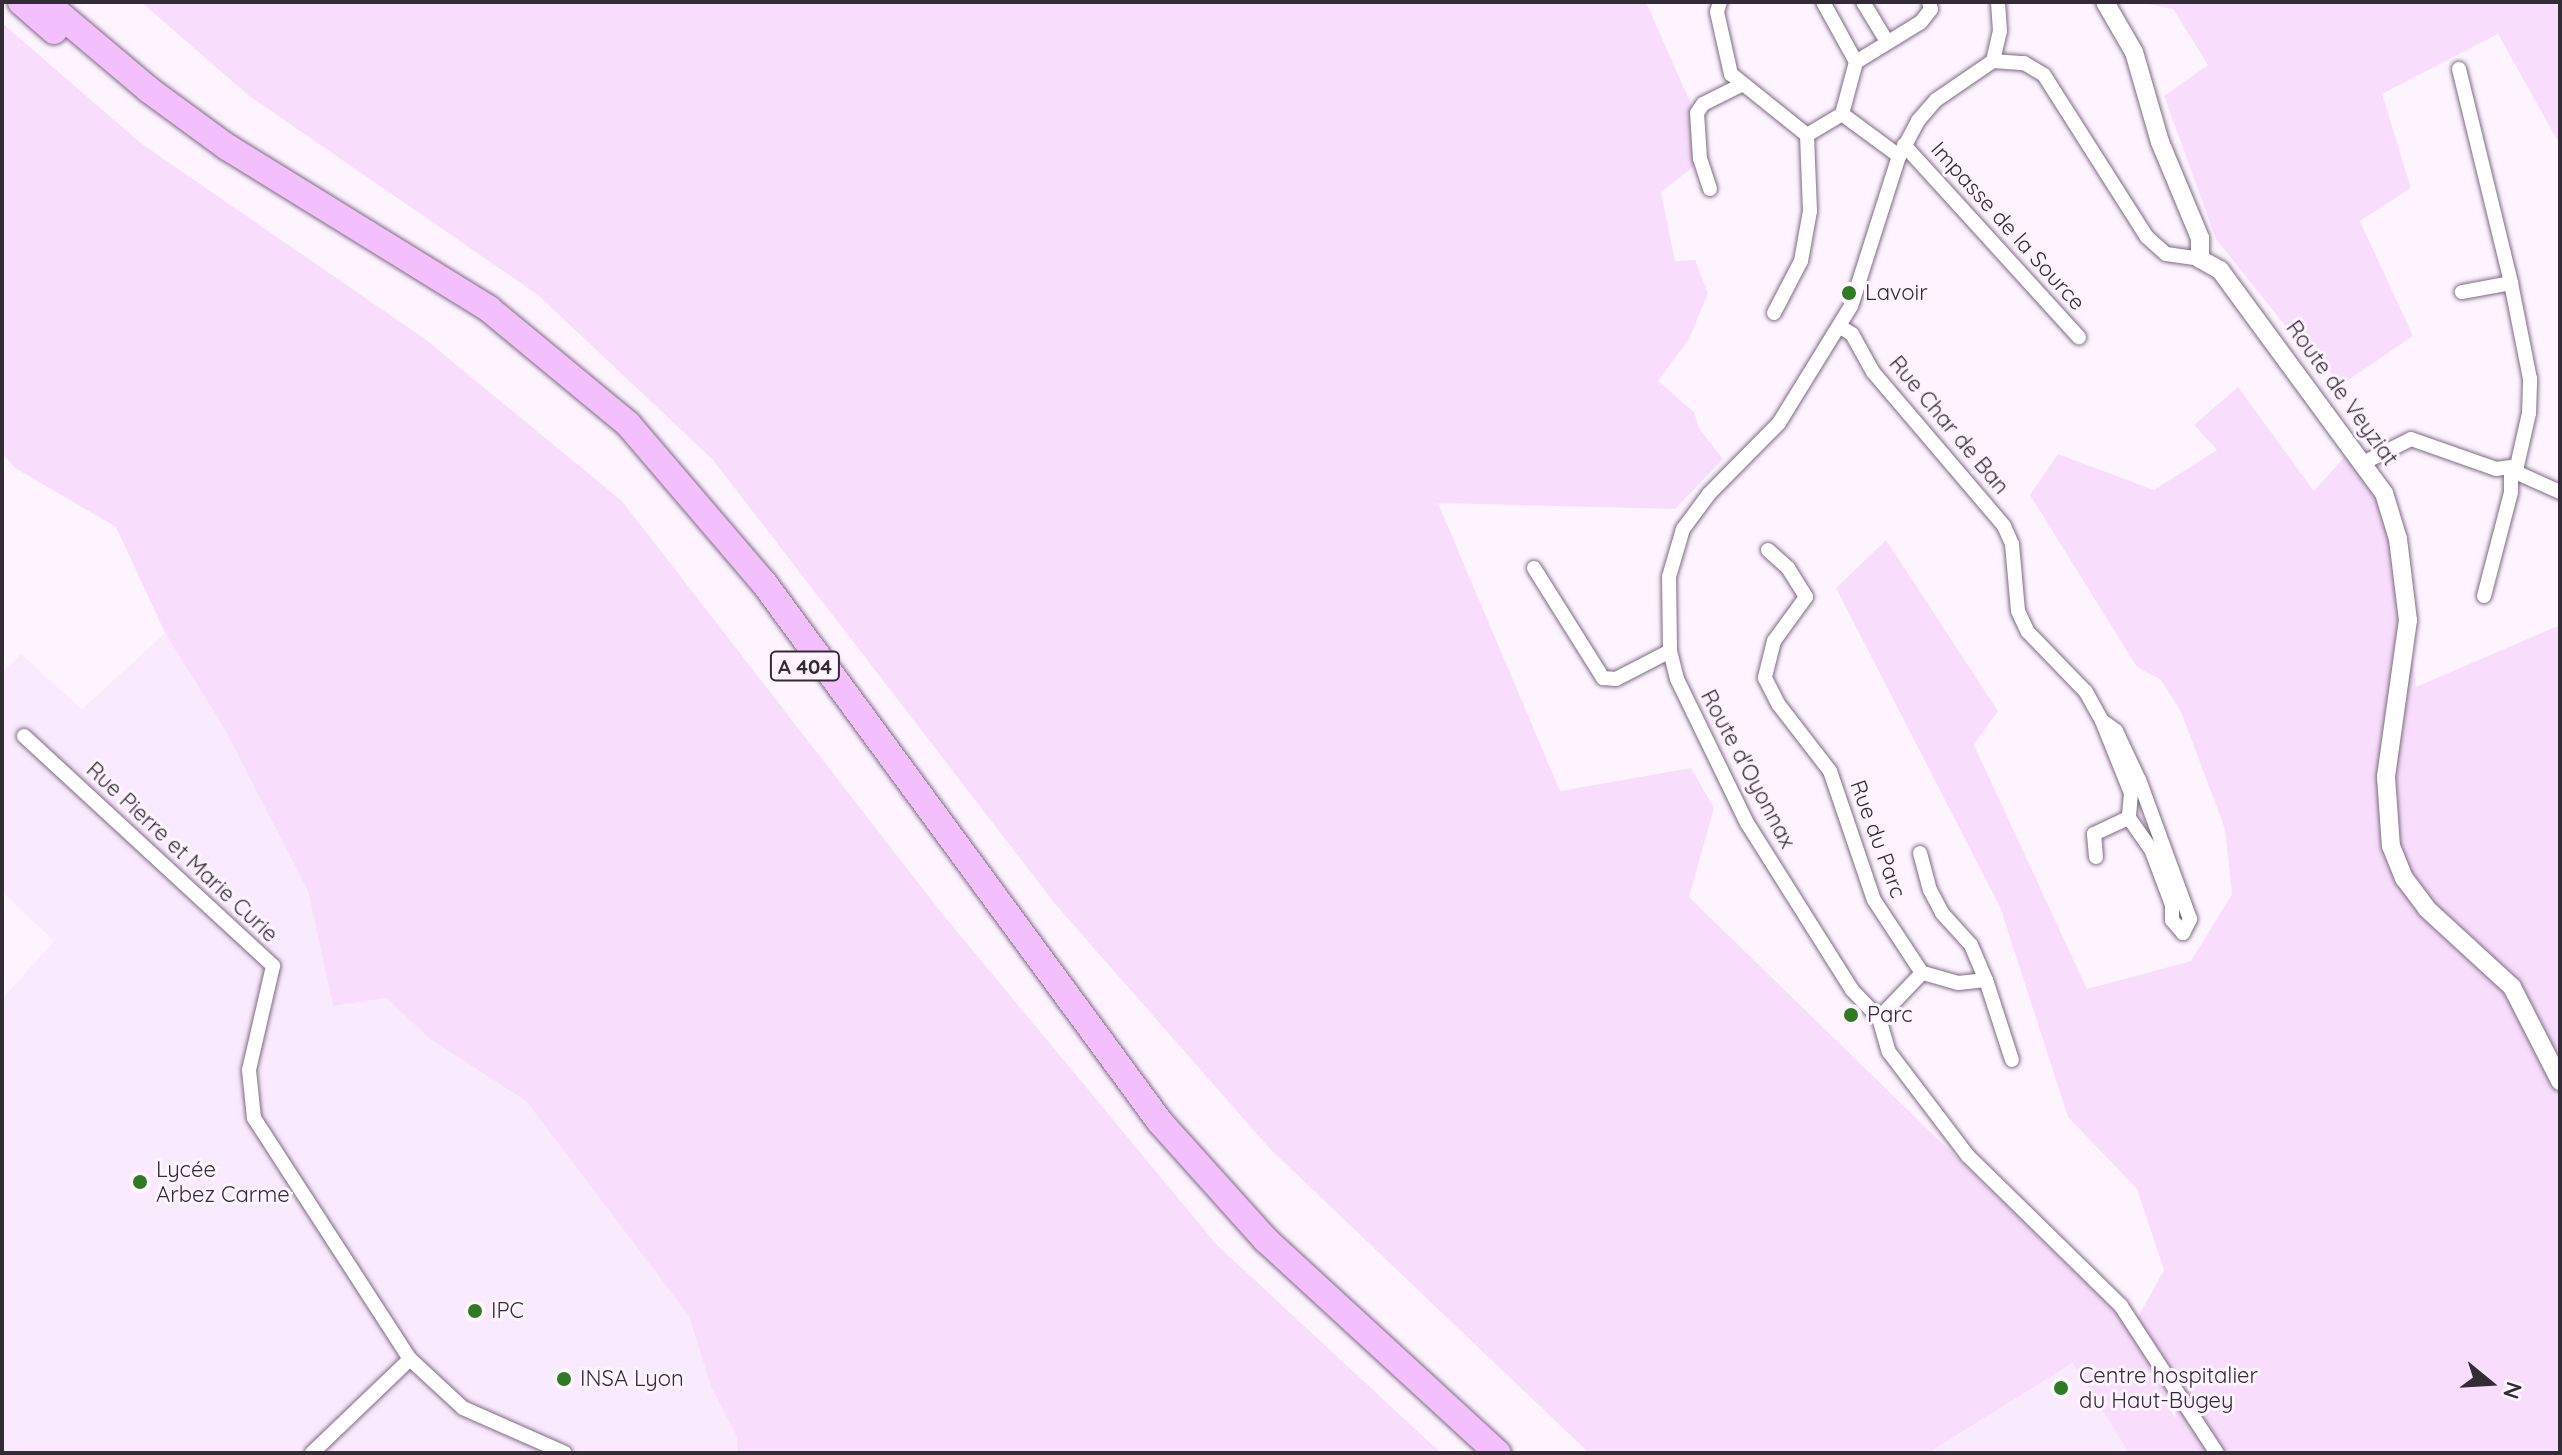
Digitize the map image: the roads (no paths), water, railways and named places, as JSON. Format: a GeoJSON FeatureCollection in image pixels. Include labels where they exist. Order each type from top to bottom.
{"type":"FeatureCollection","features":[{"type":"Feature","properties":{"kind":"highway","name":"A 404"},"geometry":{"type":"LineString","coordinates":[[21,2],[181,135],[481,322],[613,431],[743,581],[1063,1023],[1157,1144],[1288,1284],[1473,1453]]}},
{"type":"Feature","properties":{"kind":"highway","name":"A 404"},"geometry":{"type":"LineString","coordinates":[[45,2],[149,90],[227,147],[489,309],[628,424],[764,583],[1160,1122],[1266,1240],[1498,1453]]}},
{"type":"Feature","properties":{"kind":"street"},"geometry":{"type":"LineString","coordinates":[[1720,2],[1717,12],[1729,67],[1741,85],[1807,135]]}},
{"type":"Feature","properties":{"kind":"street"},"geometry":{"type":"LineString","coordinates":[[1823,2],[1856,62]]}},
{"type":"Feature","properties":{"kind":"street"},"geometry":{"type":"LineString","coordinates":[[1863,2],[1886,40]]}},
{"type":"Feature","properties":{"kind":"street"},"geometry":{"type":"LineString","coordinates":[[1807,135],[1842,114],[1856,62],[1886,40],[1921,22],[1931,9],[1929,2]]}},
{"type":"Feature","properties":{"kind":"street"},"geometry":{"type":"LineString","coordinates":[[1998,2],[2000,31],[1993,61],[2024,63],[2044,75],[2147,237],[2166,254],[2200,259],[2200,238],[2160,142],[2134,52],[2105,2]]}},
{"type":"Feature","properties":{"kind":"street","name":"Route d'Oyonnax"},"geometry":{"type":"LineString","coordinates":[[1993,61],[1936,100],[1902,151],[1861,280],[1839,326],[1779,423],[1683,529],[1669,577],[1670,651],[1700,730],[1754,837],[1858,998],[1879,1018],[1881,1039],[1926,1106],[1968,1156],[2121,1306],[2217,1453]]}},
{"type":"Feature","properties":{"kind":"street"},"geometry":{"type":"LineString","coordinates":[[2459,69],[2511,283],[2530,379],[2524,442],[2511,470],[2511,492],[2484,596]]}},
{"type":"Feature","properties":{"kind":"street"},"geometry":{"type":"LineString","coordinates":[[1710,189],[1700,159],[1697,113],[1703,104],[1741,85]]}},
{"type":"Feature","properties":{"kind":"street","name":"Impasse de la Source"},"geometry":{"type":"LineString","coordinates":[[1842,114],[1902,151],[2079,337]]}},
{"type":"Feature","properties":{"kind":"street"},"geometry":{"type":"LineString","coordinates":[[1774,313],[1801,261],[1810,211],[1807,135]]}},
{"type":"Feature","properties":{"kind":"street","name":"Route de Veyziat"},"geometry":{"type":"LineString","coordinates":[[2200,259],[2220,270],[2365,462],[2392,515],[2408,620],[2386,777],[2391,846],[2404,878],[2427,909],[2512,987],[2560,1081]]}},
{"type":"Feature","properties":{"kind":"street"},"geometry":{"type":"LineString","coordinates":[[2462,292],[2511,283]]}},
{"type":"Feature","properties":{"kind":"street","name":"Rue Char de Ban"},"geometry":{"type":"LineString","coordinates":[[1839,326],[1852,334],[1873,372],[2004,526],[2012,544],[2013,593],[2028,632],[2086,692],[2102,721],[2131,793],[2129,818],[2157,863],[2177,931],[2187,931],[2190,919],[2139,780],[2116,731],[2102,721]]}},
{"type":"Feature","properties":{"kind":"street"},"geometry":{"type":"LineString","coordinates":[[2365,462],[2411,439],[2511,470],[2560,492]]}},
{"type":"Feature","properties":{"kind":"street","name":"Rue du Parc"},"geometry":{"type":"LineString","coordinates":[[1768,550],[1788,568],[1806,597],[1774,641],[1765,678],[1779,705],[1830,771],[1874,900],[1922,973]]}},
{"type":"Feature","properties":{"kind":"street"},"geometry":{"type":"LineString","coordinates":[[1534,568],[1603,678],[1616,679],[1670,651]]}},
{"type":"Feature","properties":{"kind":"street","name":"Rue Pierre et Marie Curie"},"geometry":{"type":"LineString","coordinates":[[24,736],[273,966],[249,1070],[254,1118],[410,1359]]}},
{"type":"Feature","properties":{"kind":"street"},"geometry":{"type":"LineString","coordinates":[[2096,857],[2094,834],[2129,818]]}},
{"type":"Feature","properties":{"kind":"street"},"geometry":{"type":"LineString","coordinates":[[1920,853],[1930,890],[1971,945],[2012,1060]]}},
{"type":"Feature","properties":{"kind":"street"},"geometry":{"type":"LineString","coordinates":[[1879,1018],[1922,973],[1958,983],[1986,980]]}},
{"type":"Feature","properties":{"kind":"street"},"geometry":{"type":"LineString","coordinates":[[312,1453],[410,1359],[463,1408],[565,1453]]}},
{"type":"Feature","properties":{"kind":"place","name":"Lavoir"},"geometry":{"type":"Point","coordinates":[1849,293]}},
{"type":"Feature","properties":{"kind":"place","name":"Parc"},"geometry":{"type":"Point","coordinates":[1851,1015]}},
{"type":"Feature","properties":{"kind":"place","name":"Lycée Arbez Carme"},"geometry":{"type":"Point","coordinates":[140,1182]}},
{"type":"Feature","properties":{"kind":"place","name":"IPC"},"geometry":{"type":"Point","coordinates":[475,1311]}},
{"type":"Feature","properties":{"kind":"place","name":"INSA Lyon"},"geometry":{"type":"Point","coordinates":[564,1379]}},
{"type":"Feature","properties":{"kind":"place","name":"Centre hospitalier du Haut-Bugey"},"geometry":{"type":"Point","coordinates":[2061,1388]}}]}
